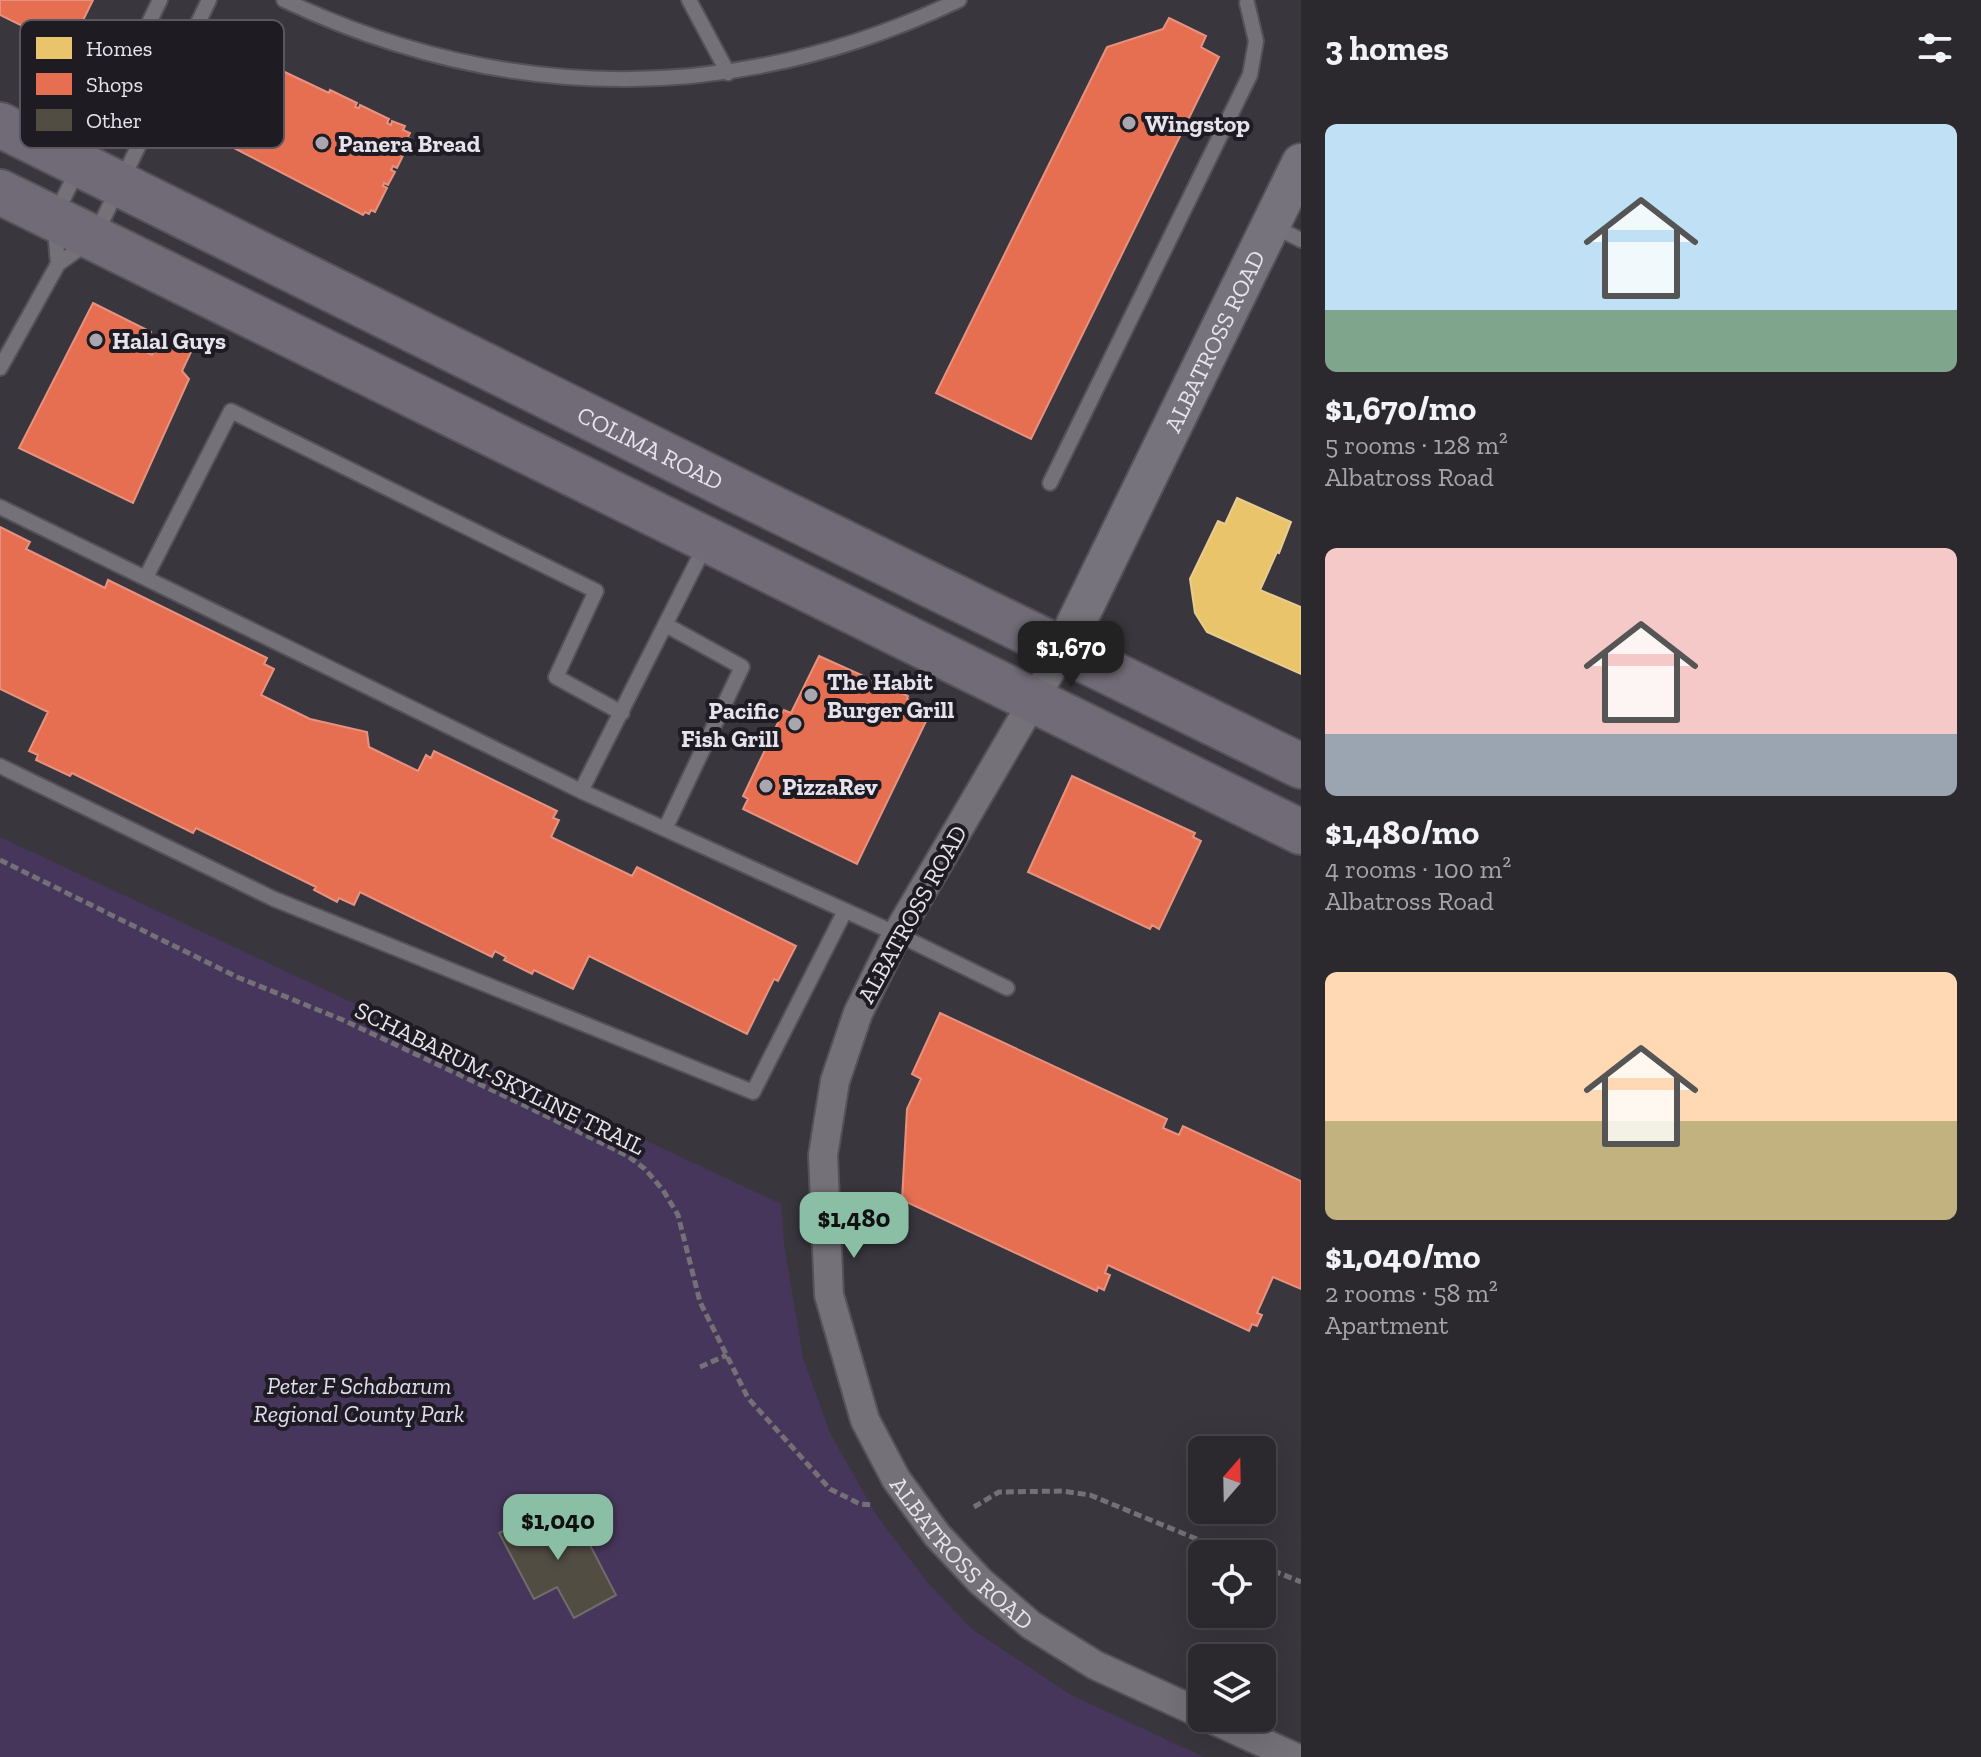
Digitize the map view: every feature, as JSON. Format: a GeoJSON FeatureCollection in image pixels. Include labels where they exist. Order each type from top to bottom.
{"type":"FeatureCollection","features":[{"type":"Feature","properties":{"kind":"main road","name":"COLIMA ROAD"},"geometry":{"type":"LineString","coordinates":[[0,125],[20,135]]}},
{"type":"Feature","properties":{"kind":"main road","name":"COLIMA ROAD"},"geometry":{"type":"LineString","coordinates":[[48,148],[1301,766]]}},
{"type":"Feature","properties":{"kind":"main road"},"geometry":{"type":"LineString","coordinates":[[0,192],[1301,832]]}},
{"type":"Feature","properties":{"kind":"street","name":"ALBATROSS ROAD"},"geometry":{"type":"LineString","coordinates":[[1188,1708],[1095,1665],[1031,1625],[980,1581],[937,1535],[896,1479],[865,1420],[829,1295],[823,1155],[835,1081],[858,1013],[897,934],[1063,650],[1286,232],[1301,163]]}},
{"type":"Feature","properties":{"kind":"street"},"geometry":{"type":"LineString","coordinates":[[1240,1732],[1294,1757]]}},
{"type":"Feature","properties":{"kind":"lane"},"geometry":{"type":"LineString","coordinates":[[150,20],[160,0]]}},
{"type":"Feature","properties":{"kind":"lane"},"geometry":{"type":"LineString","coordinates":[[199,20],[209,0]]}},
{"type":"Feature","properties":{"kind":"lane"},"geometry":{"type":"LineString","coordinates":[[284,0],[368,36],[505,72],[578,79],[646,80],[728,73],[798,59],[880,33],[959,0]]}},
{"type":"Feature","properties":{"kind":"lane"},"geometry":{"type":"LineString","coordinates":[[689,0],[728,73]]}},
{"type":"Feature","properties":{"kind":"lane"},"geometry":{"type":"LineString","coordinates":[[1050,483],[1250,75],[1256,41],[1247,3]]}},
{"type":"Feature","properties":{"kind":"lane"},"geometry":{"type":"LineString","coordinates":[[58,264],[54,218],[89,148]]}},
{"type":"Feature","properties":{"kind":"lane"},"geometry":{"type":"LineString","coordinates":[[0,368],[58,264],[94,238],[137,148]]}},
{"type":"Feature","properties":{"kind":"lane"},"geometry":{"type":"LineString","coordinates":[[146,577],[231,411],[596,591],[556,677],[622,713]]}},
{"type":"Feature","properties":{"kind":"lane"},"geometry":{"type":"LineString","coordinates":[[0,507],[581,791],[897,934],[1007,988]]}},
{"type":"Feature","properties":{"kind":"lane"},"geometry":{"type":"LineString","coordinates":[[581,791],[708,541]]}},
{"type":"Feature","properties":{"kind":"lane"},"geometry":{"type":"LineString","coordinates":[[665,829],[742,667],[666,625]]}},
{"type":"Feature","properties":{"kind":"lane"},"geometry":{"type":"LineString","coordinates":[[0,766],[274,899],[753,1092],[845,911]]}},
{"type":"Feature","properties":{"kind":"path","name":"SCHABARUM-SKYLINE TRAIL"},"geometry":{"type":"LineString","coordinates":[[0,860],[237,977],[396,1044],[628,1156],[654,1179],[678,1215],[700,1302],[748,1398],[830,1489],[860,1504],[874,1505]]}},
{"type":"Feature","properties":{"kind":"path"},"geometry":{"type":"LineString","coordinates":[[700,1367],[727,1355]]}},
{"type":"Feature","properties":{"kind":"path"},"geometry":{"type":"LineString","coordinates":[[974,1507],[999,1492],[1062,1491],[1090,1495],[1199,1540]]}},
{"type":"Feature","properties":{"kind":"path"},"geometry":{"type":"LineString","coordinates":[[1276,1572],[1301,1582]]}},
{"type":"Feature","properties":{"kind":"green space","name":"Peter F Schabarum Regional County Park"},"geometry":{"type":"Polygon","coordinates":[[[0,837],[781,1204],[784,1245],[803,1358],[831,1435],[877,1516],[928,1583],[972,1629],[1071,1695],[1204,1757],[0,1757],[0,837]]]}},
{"type":"Feature","properties":{"kind":"building: Homes"},"geometry":{"type":"Polygon","coordinates":[[[1237,498],[1291,522],[1260,590],[1301,607],[1301,674],[1207,632],[1195,613],[1190,579],[1218,521],[1225,524],[1237,498]]]}},
{"type":"Feature","properties":{"kind":"building: Shops"},"geometry":{"type":"Polygon","coordinates":[[[0,0],[93,0],[83,20],[20,20],[20,25],[0,15],[0,0]]]}},
{"type":"Feature","properties":{"kind":"building: Shops"},"geometry":{"type":"Polygon","coordinates":[[[1169,18],[1206,36],[1201,47],[1219,57],[1031,439],[936,393],[1107,47],[1163,29],[1169,18]]]}},
{"type":"Feature","properties":{"kind":"building: Shops","name":"Panera Bread"},"geometry":{"type":"Polygon","coordinates":[[[284,72],[357,103],[355,107],[359,108],[360,105],[389,119],[387,123],[391,125],[392,121],[405,126],[403,130],[410,133],[408,137],[411,139],[397,168],[393,166],[391,170],[395,172],[388,185],[384,183],[383,186],[387,188],[375,212],[371,210],[363,215],[234,148],[284,148],[284,72]]]}},
{"type":"Feature","properties":{"kind":"building: Shops"},"geometry":{"type":"Polygon","coordinates":[[[93,303],[151,332],[142,350],[152,355],[161,337],[191,352],[182,371],[189,379],[133,503],[19,448],[93,303]]]}},
{"type":"Feature","properties":{"kind":"building: Shops"},"geometry":{"type":"Polygon","coordinates":[[[0,527],[30,542],[26,549],[105,588],[108,580],[267,658],[264,664],[274,669],[261,695],[310,719],[367,732],[369,747],[418,771],[426,755],[431,758],[434,751],[557,811],[553,818],[559,820],[551,837],[632,876],[637,867],[796,946],[778,981],[774,979],[747,1034],[589,956],[573,989],[534,970],[532,974],[504,960],[506,957],[495,951],[492,957],[360,892],[354,905],[339,898],[337,902],[314,890],[316,887],[196,828],[193,833],[72,773],[70,776],[36,760],[38,755],[29,751],[48,712],[0,689],[0,527]]]}},
{"type":"Feature","properties":{"kind":"building: Shops"},"geometry":{"type":"Polygon","coordinates":[[[819,656],[908,696],[907,699],[931,711],[857,864],[743,809],[748,799],[743,796],[784,710],[791,713],[819,656]]]}},
{"type":"Feature","properties":{"kind":"building: Shops"},"geometry":{"type":"Polygon","coordinates":[[[1072,776],[1195,833],[1193,837],[1201,841],[1159,929],[1152,925],[1150,929],[1028,872],[1072,776]]]}},
{"type":"Feature","properties":{"kind":"building: Shops"},"geometry":{"type":"Polygon","coordinates":[[[940,1013],[1167,1119],[1163,1128],[1179,1135],[1183,1126],[1301,1181],[1301,1289],[1273,1277],[1257,1313],[1262,1315],[1257,1326],[1252,1324],[1249,1331],[1108,1265],[1105,1273],[1110,1275],[1104,1290],[1098,1287],[1097,1291],[902,1200],[907,1109],[921,1079],[912,1074],[940,1013]]]}},
{"type":"Feature","properties":{"kind":"building: Other"},"geometry":{"type":"Polygon","coordinates":[[[545,1509],[556,1532],[577,1520],[616,1595],[574,1618],[557,1587],[534,1599],[499,1533],[545,1509]]]}},
{"type":"Feature","properties":{"kind":"place","name":"Wingstop"},"geometry":{"type":"Point","coordinates":[1129,123]}},
{"type":"Feature","properties":{"kind":"place","name":"Panera Bread"},"geometry":{"type":"Point","coordinates":[322,143]}},
{"type":"Feature","properties":{"kind":"place","name":"Halal Guys"},"geometry":{"type":"Point","coordinates":[96,340]}},
{"type":"Feature","properties":{"kind":"place","name":"The Habit Burger Grill"},"geometry":{"type":"Point","coordinates":[811,695]}},
{"type":"Feature","properties":{"kind":"place","name":"Pacific Fish Grill"},"geometry":{"type":"Point","coordinates":[795,724]}},
{"type":"Feature","properties":{"kind":"place","name":"PizzaRev"},"geometry":{"type":"Point","coordinates":[766,786]}}]}
